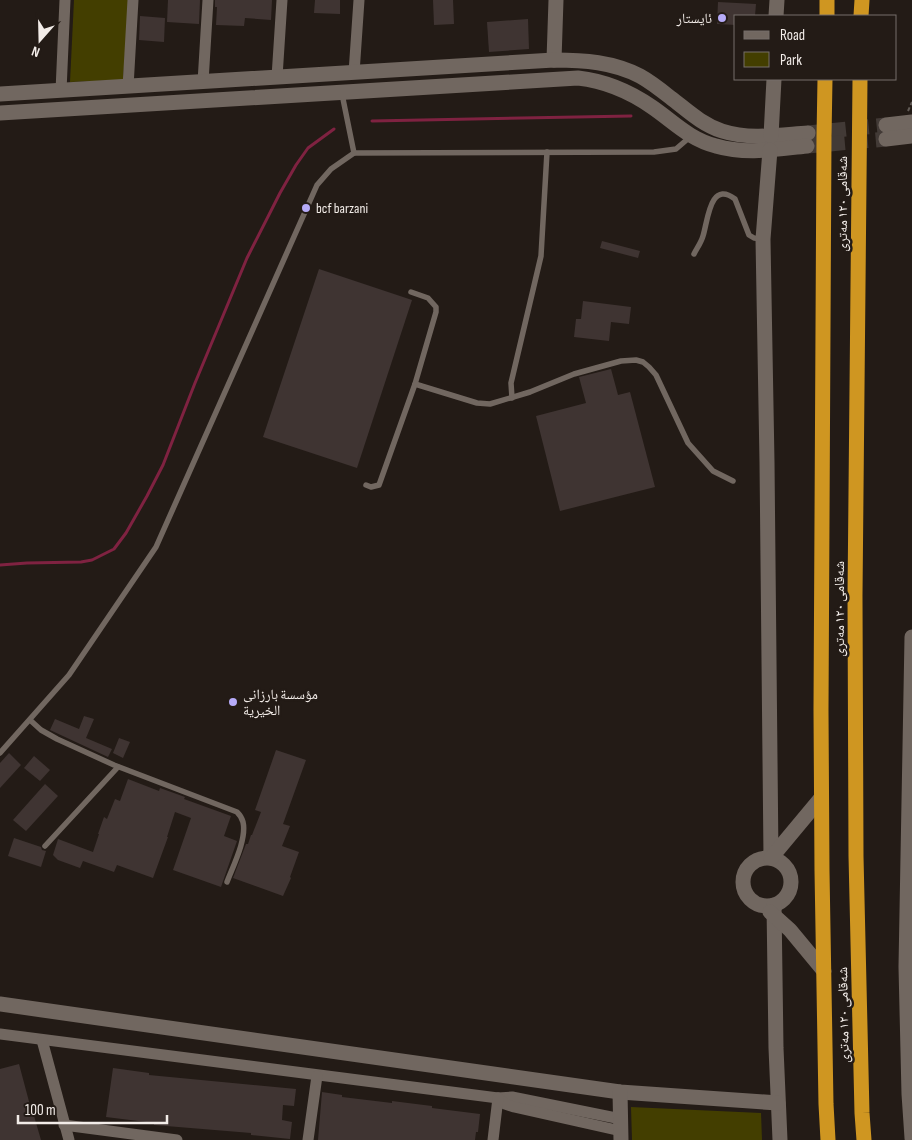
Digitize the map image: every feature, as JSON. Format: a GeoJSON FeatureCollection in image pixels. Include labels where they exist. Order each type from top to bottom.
{"type":"FeatureCollection","features":[{"type":"Feature","properties":{"kind":"highway"},"geometry":{"type":"LineString","coordinates":[[827,0],[827,15]]}},
{"type":"Feature","properties":{"kind":"highway"},"geometry":{"type":"LineString","coordinates":[[861,15],[862,0]]}},
{"type":"Feature","properties":{"kind":"highway","name":"شەقامی ١٢٠ مەتری"},"geometry":{"type":"LineString","coordinates":[[825,80],[820,710],[828,1140]]}},
{"type":"Feature","properties":{"kind":"highway","name":"شەقامی ١٢٠ مەتری"},"geometry":{"type":"LineString","coordinates":[[860,80],[855,606],[856,856],[864,1140]]}},
{"type":"Feature","properties":{"kind":"street"},"geometry":{"type":"LineString","coordinates":[[61,91],[65,0]]}},
{"type":"Feature","properties":{"kind":"street"},"geometry":{"type":"LineString","coordinates":[[128,86],[133,0]]}},
{"type":"Feature","properties":{"kind":"street"},"geometry":{"type":"LineString","coordinates":[[203,82],[208,0]]}},
{"type":"Feature","properties":{"kind":"street"},"geometry":{"type":"LineString","coordinates":[[277,77],[282,0]]}},
{"type":"Feature","properties":{"kind":"street"},"geometry":{"type":"LineString","coordinates":[[354,73],[359,0]]}},
{"type":"Feature","properties":{"kind":"street"},"geometry":{"type":"LineString","coordinates":[[554,60],[556,0]]}},
{"type":"Feature","properties":{"kind":"street"},"geometry":{"type":"LineString","coordinates":[[776,15],[777,0]]}},
{"type":"Feature","properties":{"kind":"street"},"geometry":{"type":"LineString","coordinates":[[0,94],[578,60],[598,62],[640,76],[690,114],[720,131],[754,137],[771,143]]}},
{"type":"Feature","properties":{"kind":"street"},"geometry":{"type":"LineString","coordinates":[[0,114],[578,78],[601,82],[623,90],[652,107],[682,131],[716,146],[752,152],[771,143],[808,139]]}},
{"type":"Feature","properties":{"kind":"street"},"geometry":{"type":"LineString","coordinates":[[770,858],[763,239],[774,80]]}},
{"type":"Feature","properties":{"kind":"street"},"geometry":{"type":"LineString","coordinates":[[100,88],[100,107]]}},
{"type":"Feature","properties":{"kind":"street"},"geometry":{"type":"LineString","coordinates":[[912,122],[886,132],[912,136]]}},
{"type":"Feature","properties":{"kind":"street"},"geometry":{"type":"LineString","coordinates":[[912,637],[906,967],[912,1138]]}},
{"type":"Feature","properties":{"kind":"street"},"geometry":{"type":"LineString","coordinates":[[770,858],[821,798]]}},
{"type":"Feature","properties":{"kind":"street"},"geometry":{"type":"LineString","coordinates":[[770,909],[784,899],[791,886],[791,878],[784,865],[778,860],[762,858],[748,867],[744,874],[742,882],[744,891],[748,898],[755,903],[770,909],[790,930],[824,972]]}},
{"type":"Feature","properties":{"kind":"street"},"geometry":{"type":"LineString","coordinates":[[770,909],[780,1140]]}},
{"type":"Feature","properties":{"kind":"street"},"geometry":{"type":"LineString","coordinates":[[0,1004],[620,1092],[778,1103]]}},
{"type":"Feature","properties":{"kind":"street"},"geometry":{"type":"LineString","coordinates":[[0,1034],[498,1098],[505,1104],[514,1107],[596,1120],[621,1130],[620,1092]]}},
{"type":"Feature","properties":{"kind":"street"},"geometry":{"type":"LineString","coordinates":[[42,1040],[68,1140]]}},
{"type":"Feature","properties":{"kind":"street"},"geometry":{"type":"LineString","coordinates":[[308,1140],[318,1076]]}},
{"type":"Feature","properties":{"kind":"street"},"geometry":{"type":"LineString","coordinates":[[494,1140],[498,1098]]}},
{"type":"Feature","properties":{"kind":"street"},"geometry":{"type":"LineString","coordinates":[[64,1125],[156,1139],[177,1140]]}},
{"type":"Feature","properties":{"kind":"lane"},"geometry":{"type":"LineString","coordinates":[[342,92],[354,153]]}},
{"type":"Feature","properties":{"kind":"lane"},"geometry":{"type":"LineString","coordinates":[[0,753],[69,675],[156,548],[316,185],[331,169],[354,153],[654,152],[676,149],[692,136]]}},
{"type":"Feature","properties":{"kind":"lane"},"geometry":{"type":"LineString","coordinates":[[512,398],[511,383],[541,256],[547,152]]}},
{"type":"Feature","properties":{"kind":"lane"},"geometry":{"type":"LineString","coordinates":[[694,254],[703,236],[714,199],[725,193],[736,199],[749,236],[763,239]]}},
{"type":"Feature","properties":{"kind":"lane"},"geometry":{"type":"LineString","coordinates":[[366,486],[379,485],[415,384],[436,312],[436,306],[428,298],[412,292]]}},
{"type":"Feature","properties":{"kind":"lane"},"geometry":{"type":"LineString","coordinates":[[415,384],[477,403],[490,404],[530,392],[574,374],[620,361],[636,360],[643,362],[656,375],[688,443],[713,471],[732,481]]}},
{"type":"Feature","properties":{"kind":"lane"},"geometry":{"type":"LineString","coordinates":[[30,720],[41,730],[57,739],[118,767],[237,812],[242,817],[244,824],[241,844],[227,882]]}},
{"type":"Feature","properties":{"kind":"lane"},"geometry":{"type":"LineString","coordinates":[[45,846],[118,767]]}},
{"type":"Feature","properties":{"kind":"green space"},"geometry":{"type":"Polygon","coordinates":[[[74,0],[129,0],[123,80],[70,82],[74,0]]]}},
{"type":"Feature","properties":{"kind":"green space"},"geometry":{"type":"Polygon","coordinates":[[[631,1107],[761,1113],[762,1140],[632,1140],[631,1107]]]}},
{"type":"Feature","properties":{"kind":"building"},"geometry":{"type":"Polygon","coordinates":[[[168,0],[200,0],[199,24],[167,22],[168,0]]]}},
{"type":"Feature","properties":{"kind":"building"},"geometry":{"type":"Polygon","coordinates":[[[215,0],[272,0],[271,20],[245,18],[244,26],[216,25],[217,7],[215,7],[215,0]]]}},
{"type":"Feature","properties":{"kind":"building"},"geometry":{"type":"Polygon","coordinates":[[[315,0],[340,0],[340,14],[314,13],[315,0]]]}},
{"type":"Feature","properties":{"kind":"building"},"geometry":{"type":"Polygon","coordinates":[[[433,0],[453,0],[454,24],[434,25],[433,0]]]}},
{"type":"Feature","properties":{"kind":"building"},"geometry":{"type":"Polygon","coordinates":[[[718,2],[756,4],[755,15],[734,15],[734,25],[717,24],[718,2]]]}},
{"type":"Feature","properties":{"kind":"building"},"geometry":{"type":"Polygon","coordinates":[[[140,16],[165,18],[164,42],[139,40],[140,16]]]}},
{"type":"Feature","properties":{"kind":"building"},"geometry":{"type":"Polygon","coordinates":[[[528,19],[529,49],[489,52],[487,22],[528,19]]]}},
{"type":"Feature","properties":{"kind":"building"},"geometry":{"type":"Polygon","coordinates":[[[602,241],[640,251],[638,258],[600,248],[602,241]]]}},
{"type":"Feature","properties":{"kind":"building"},"geometry":{"type":"Polygon","coordinates":[[[319,269],[412,300],[357,468],[263,437],[319,269]]]}},
{"type":"Feature","properties":{"kind":"building"},"geometry":{"type":"Polygon","coordinates":[[[583,301],[631,307],[629,324],[611,322],[609,341],[574,337],[576,319],[581,319],[583,301]]]}},
{"type":"Feature","properties":{"kind":"building"},"geometry":{"type":"Polygon","coordinates":[[[611,369],[618,395],[630,392],[655,487],[560,511],[536,416],[586,403],[579,377],[611,369]]]}},
{"type":"Feature","properties":{"kind":"building"},"geometry":{"type":"Polygon","coordinates":[[[84,716],[94,719],[86,738],[112,749],[108,757],[50,730],[55,719],[79,729],[84,716]]]}},
{"type":"Feature","properties":{"kind":"building"},"geometry":{"type":"Polygon","coordinates":[[[119,738],[130,742],[123,758],[113,753],[119,738]]]}},
{"type":"Feature","properties":{"kind":"building"},"geometry":{"type":"Polygon","coordinates":[[[276,750],[306,760],[283,824],[290,826],[282,846],[299,852],[283,896],[233,878],[261,812],[255,810],[276,750]]]}},
{"type":"Feature","properties":{"kind":"building"},"geometry":{"type":"Polygon","coordinates":[[[9,753],[21,765],[0,788],[0,763],[9,753]]]}},
{"type":"Feature","properties":{"kind":"building"},"geometry":{"type":"Polygon","coordinates":[[[34,756],[50,770],[40,781],[24,768],[34,756]]]}},
{"type":"Feature","properties":{"kind":"building"},"geometry":{"type":"Polygon","coordinates":[[[128,779],[159,791],[160,788],[231,816],[224,836],[237,841],[221,887],[173,870],[191,818],[175,812],[153,878],[117,865],[114,872],[83,861],[80,868],[58,860],[53,855],[58,839],[93,852],[104,817],[107,819],[115,799],[120,801],[128,779]]]}},
{"type":"Feature","properties":{"kind":"building"},"geometry":{"type":"Polygon","coordinates":[[[45,784],[58,796],[26,831],[13,820],[45,784]]]}},
{"type":"Feature","properties":{"kind":"building"},"geometry":{"type":"Polygon","coordinates":[[[14,838],[41,847],[42,850],[46,851],[41,867],[8,856],[14,838]]]}},
{"type":"Feature","properties":{"kind":"building"},"geometry":{"type":"Polygon","coordinates":[[[19,1064],[41,1140],[0,1140],[0,1069],[19,1064]]]}},
{"type":"Feature","properties":{"kind":"building"},"geometry":{"type":"Polygon","coordinates":[[[113,1068],[149,1073],[149,1075],[296,1089],[294,1106],[283,1105],[282,1120],[292,1122],[290,1139],[251,1135],[251,1133],[154,1125],[154,1123],[106,1117],[113,1068]]]}},
{"type":"Feature","properties":{"kind":"building"},"geometry":{"type":"Polygon","coordinates":[[[322,1092],[342,1095],[342,1097],[392,1103],[392,1101],[480,1114],[478,1132],[476,1132],[475,1140],[318,1140],[322,1092]]]}},
{"type":"Feature","properties":{"kind":"waterway"},"geometry":{"type":"LineString","coordinates":[[372,121],[631,116]]}},
{"type":"Feature","properties":{"kind":"waterway"},"geometry":{"type":"LineString","coordinates":[[0,565],[81,562],[92,560],[114,549],[126,533],[163,465],[247,258],[280,193],[308,148],[334,129]]}},
{"type":"Feature","properties":{"kind":"tunnel"},"geometry":{"type":"LineString","coordinates":[[808,133],[886,125]]}},
{"type":"Feature","properties":{"kind":"tunnel"},"geometry":{"type":"LineString","coordinates":[[807,146],[886,139]]}},
{"type":"Feature","properties":{"kind":"place","name":"ئایستار"},"geometry":{"type":"Point","coordinates":[722,18]}},
{"type":"Feature","properties":{"kind":"place","name":"bcf barzani"},"geometry":{"type":"Point","coordinates":[306,208]}},
{"type":"Feature","properties":{"kind":"place","name":"مؤسسة بارزانی الخیریة"},"geometry":{"type":"Point","coordinates":[233,702]}}]}
